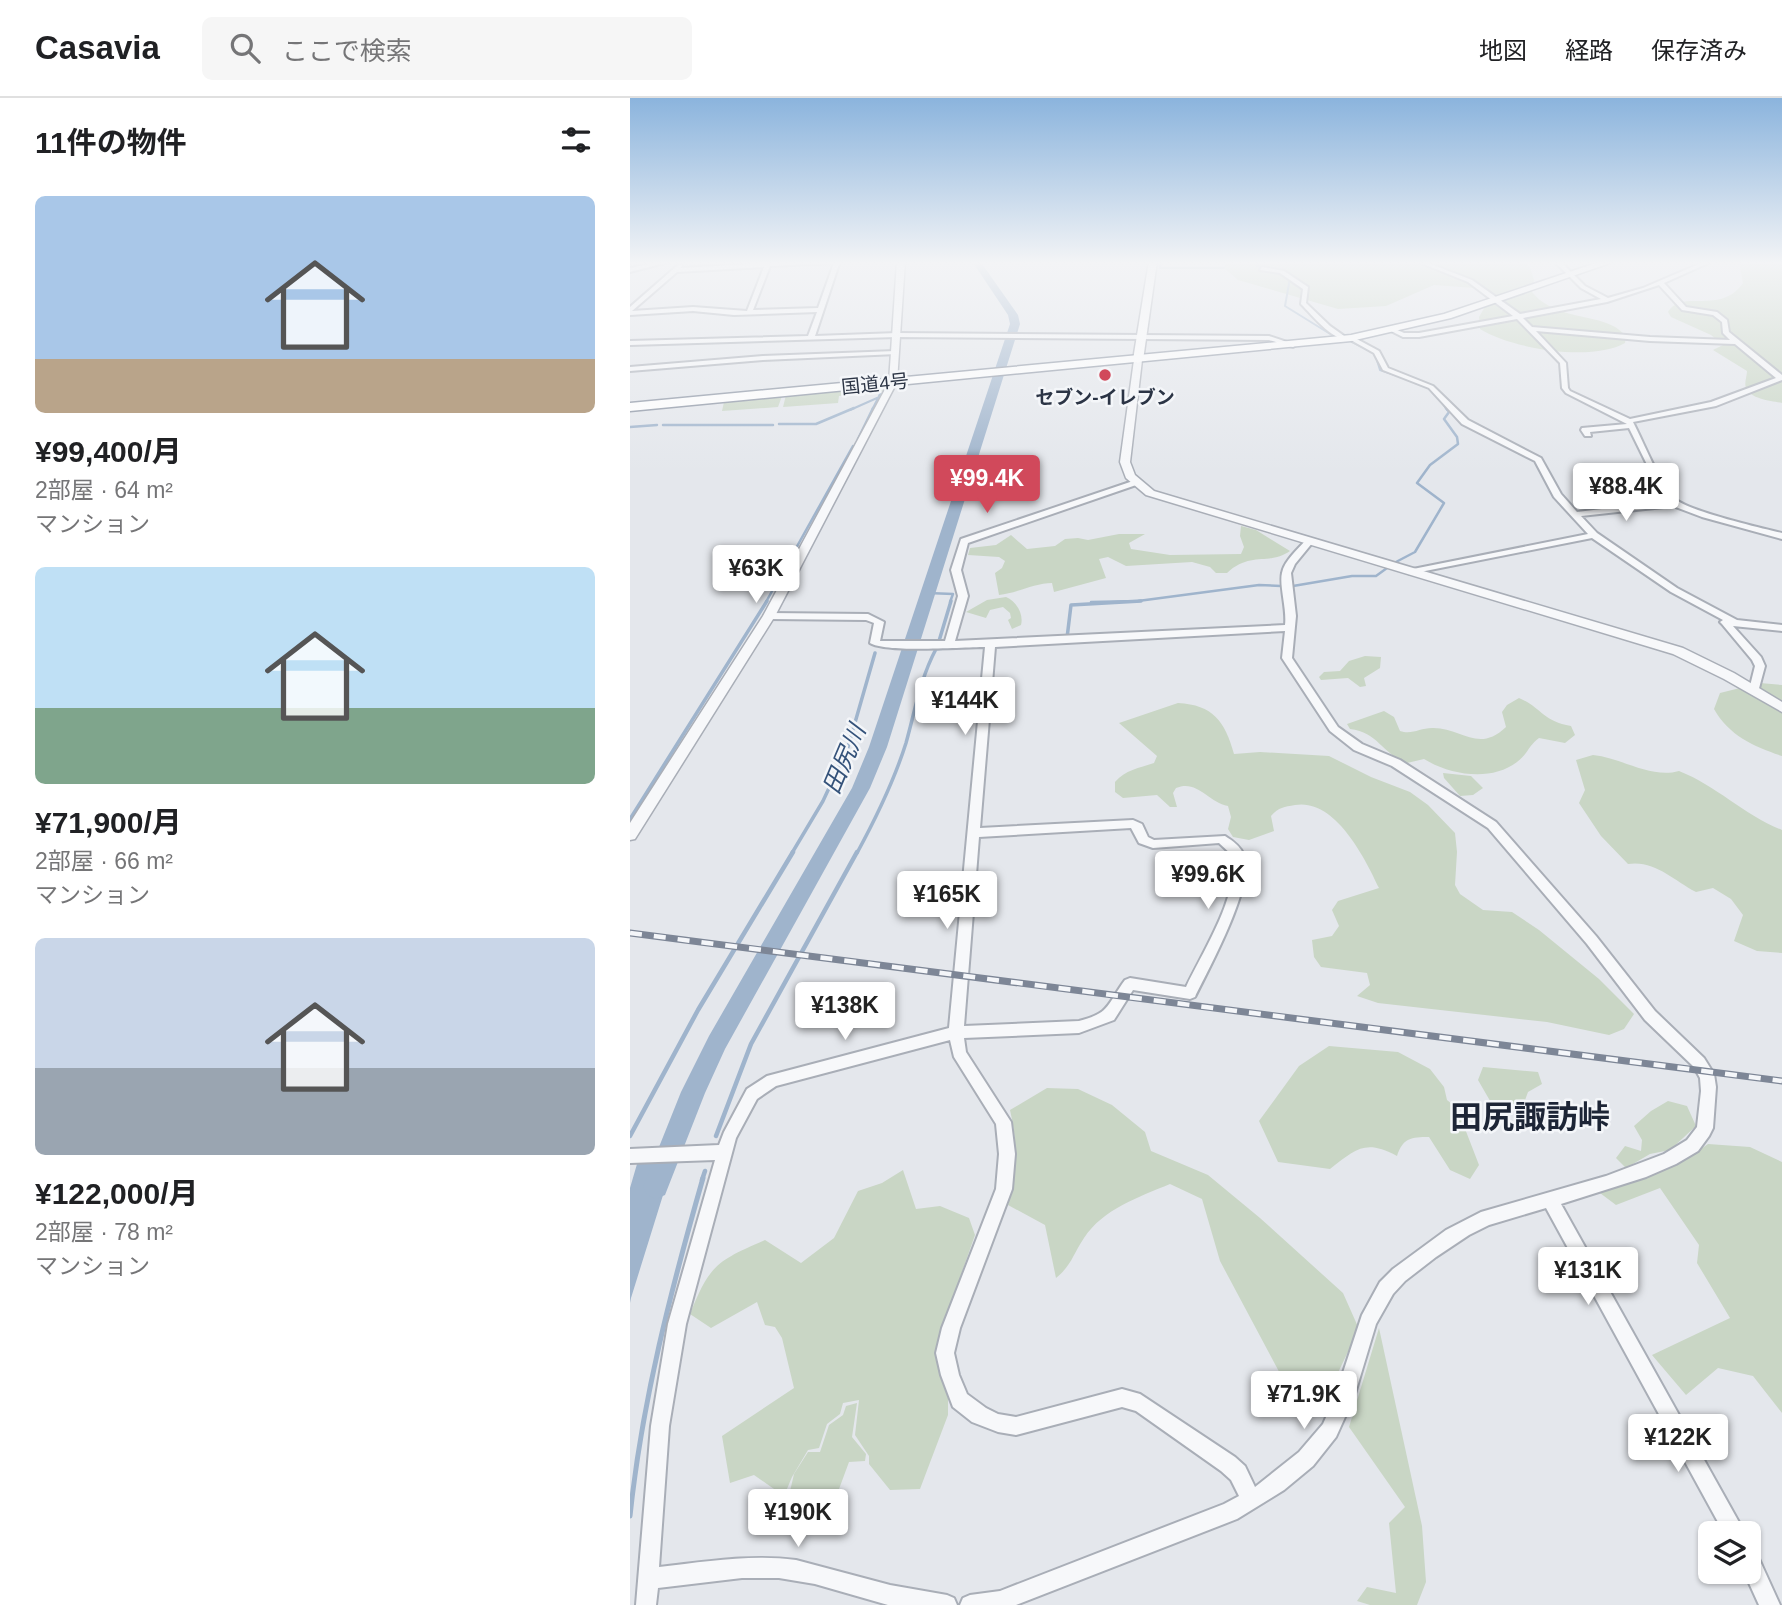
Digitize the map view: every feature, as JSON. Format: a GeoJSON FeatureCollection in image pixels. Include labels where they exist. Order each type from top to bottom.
{"type":"FeatureCollection","features":[{"type":"Feature","properties":{"kind":"highway","name":"国道4号"},"geometry":{"type":"LineString","coordinates":[[630,407],[1293,345],[1385,331]]}},
{"type":"Feature","properties":{"kind":"main road"},"geometry":{"type":"LineString","coordinates":[[1138,360],[1144,331]]}},
{"type":"Feature","properties":{"kind":"street"},"geometry":{"type":"LineString","coordinates":[[811,337],[814,331]]}},
{"type":"Feature","properties":{"kind":"street"},"geometry":{"type":"LineString","coordinates":[[630,835],[769,616],[893,382],[897,331]]}},
{"type":"Feature","properties":{"kind":"street"},"geometry":{"type":"LineString","coordinates":[[1336,331],[1377,352],[1385,369],[1431,387],[1465,422],[1541,463],[1553,489],[1594,535],[1674,590],[1733,621]]}},
{"type":"Feature","properties":{"kind":"street"},"geometry":{"type":"LineString","coordinates":[[1395,331],[1404,335],[1419,335],[1438,331]]}},
{"type":"Feature","properties":{"kind":"street"},"geometry":{"type":"LineString","coordinates":[[1534,331],[1563,363],[1568,393],[1630,424],[1664,491],[1674,503]]}},
{"type":"Feature","properties":{"kind":"street"},"geometry":{"type":"LineString","coordinates":[[1557,331],[1651,340],[1736,342]]}},
{"type":"Feature","properties":{"kind":"street"},"geometry":{"type":"LineString","coordinates":[[1588,434],[1585,430],[1630,424],[1713,404],[1782,378],[1726,331]]}},
{"type":"Feature","properties":{"kind":"street"},"geometry":{"type":"LineString","coordinates":[[630,343],[897,335],[1269,338],[1293,345]]}},
{"type":"Feature","properties":{"kind":"street"},"geometry":{"type":"LineString","coordinates":[[630,369],[763,358],[895,353]]}},
{"type":"Feature","properties":{"kind":"street"},"geometry":{"type":"LineString","coordinates":[[1138,360],[1125,462],[1136,482],[1163,499],[1678,651],[1754,690],[1782,708]]}},
{"type":"Feature","properties":{"kind":"street"},"geometry":{"type":"LineString","coordinates":[[949,644],[963,596],[956,570],[964,541],[1136,482]]}},
{"type":"Feature","properties":{"kind":"street"},"geometry":{"type":"LineString","coordinates":[[1577,514],[1674,503],[1705,515],[1782,536]]}},
{"type":"Feature","properties":{"kind":"street"},"geometry":{"type":"LineString","coordinates":[[1413,572],[1594,535]]}},
{"type":"Feature","properties":{"kind":"street"},"geometry":{"type":"LineString","coordinates":[[970,1605],[1000,1601],[1230,1512],[1251,1500],[1282,1480],[1316,1449],[1337,1416],[1373,1306],[1395,1279],[1454,1234],[1516,1208],[1551,1201],[1681,1155],[1704,1133],[1710,1081],[1702,1066],[1655,1021],[1498,831],[1396,763],[1358,747],[1334,729],[1287,657],[1291,616],[1286,573],[1309,542]]}},
{"type":"Feature","properties":{"kind":"street"},"geometry":{"type":"LineString","coordinates":[[769,616],[868,617],[879,622],[874,643],[891,645],[990,644],[1290,628]]}},
{"type":"Feature","properties":{"kind":"street"},"geometry":{"type":"LineString","coordinates":[[1754,690],[1760,666],[1725,622],[1782,628]]}},
{"type":"Feature","properties":{"kind":"street"},"geometry":{"type":"LineString","coordinates":[[990,644],[956,1032],[959,1053],[1003,1122],[1006,1154],[1004,1189],[951,1328],[945,1353],[950,1375],[960,1400],[979,1415],[998,1423],[1016,1426],[1035,1423],[1106,1400],[1122,1398],[1140,1403],[1228,1464],[1238,1474],[1251,1500]]}},
{"type":"Feature","properties":{"kind":"street"},"geometry":{"type":"LineString","coordinates":[[646,1605],[660,1426],[677,1324],[729,1137],[752,1094],[772,1081],[956,1032],[1079,1027],[1094,1024],[1115,1013],[1130,984],[1190,993],[1240,882],[1240,859],[1235,850],[1221,839],[1153,844],[1143,840],[1138,827],[1133,824],[972,833]]}},
{"type":"Feature","properties":{"kind":"street"},"geometry":{"type":"LineString","coordinates":[[630,1156],[725,1152]]}},
{"type":"Feature","properties":{"kind":"street"},"geometry":{"type":"LineString","coordinates":[[1551,1201],[1728,1521]]}},
{"type":"Feature","properties":{"kind":"street"},"geometry":{"type":"LineString","coordinates":[[647,1579],[764,1567],[794,1569],[922,1603],[947,1605]]}},
{"type":"Feature","properties":{"kind":"street"},"geometry":{"type":"LineString","coordinates":[[1761,1580],[1770,1605]]}},
{"type":"Feature","properties":{"kind":"green space"},"geometry":{"type":"Polygon","coordinates":[[[1485,331],[1620,331],[1626,337],[1625,343],[1611,349],[1573,352],[1531,347],[1485,331]]]}},
{"type":"Feature","properties":{"kind":"green space"},"geometry":{"type":"Polygon","coordinates":[[[1703,331],[1782,331],[1782,403],[1762,399],[1748,392],[1745,386],[1747,371],[1713,350],[1723,345],[1703,331]]]}},
{"type":"Feature","properties":{"kind":"green space"},"geometry":{"type":"Polygon","coordinates":[[[874,387],[884,391],[839,396],[838,403],[783,407],[786,395],[874,387]]]}},
{"type":"Feature","properties":{"kind":"green space"},"geometry":{"type":"Polygon","coordinates":[[[782,396],[778,407],[722,411],[724,402],[782,396]]]}},
{"type":"Feature","properties":{"kind":"green space"},"geometry":{"type":"Polygon","coordinates":[[[1241,526],[1256,530],[1290,551],[1274,558],[1244,562],[1227,573],[1216,573],[1210,567],[1192,562],[1126,566],[1108,557],[1099,559],[1106,578],[1054,592],[1052,583],[999,595],[995,573],[1002,568],[1005,561],[999,557],[968,555],[970,548],[996,545],[1011,535],[1027,549],[1055,546],[1065,539],[1088,540],[1119,534],[1145,534],[1129,543],[1131,549],[1170,555],[1241,554],[1244,547],[1240,536],[1241,526]]]}},
{"type":"Feature","properties":{"kind":"green space"},"geometry":{"type":"Polygon","coordinates":[[[1006,597],[1016,605],[1021,617],[1021,625],[1012,629],[1008,620],[1011,618],[1010,613],[1003,607],[990,610],[986,618],[966,612],[987,600],[1006,597]]]}},
{"type":"Feature","properties":{"kind":"green space"},"geometry":{"type":"Polygon","coordinates":[[[1365,656],[1381,657],[1380,668],[1364,678],[1366,686],[1360,687],[1348,678],[1321,680],[1319,677],[1324,672],[1340,671],[1349,661],[1365,656]]]}},
{"type":"Feature","properties":{"kind":"green space"},"geometry":{"type":"Polygon","coordinates":[[[1760,683],[1782,685],[1782,756],[1762,749],[1735,733],[1714,709],[1720,693],[1760,683]]]}},
{"type":"Feature","properties":{"kind":"green space"},"geometry":{"type":"Polygon","coordinates":[[[1519,698],[1554,721],[1571,726],[1575,735],[1565,743],[1539,738],[1517,762],[1507,768],[1483,774],[1446,769],[1424,759],[1407,763],[1391,754],[1367,734],[1350,729],[1347,724],[1384,711],[1394,717],[1400,731],[1442,729],[1478,739],[1487,738],[1506,727],[1502,712],[1507,705],[1519,698]]]}},
{"type":"Feature","properties":{"kind":"green space"},"geometry":{"type":"Polygon","coordinates":[[[1178,703],[1200,707],[1216,717],[1226,732],[1234,754],[1260,752],[1329,756],[1371,777],[1410,792],[1428,805],[1455,833],[1455,885],[1460,894],[1483,910],[1512,912],[1539,930],[1599,979],[1634,1014],[1624,1029],[1609,1035],[1547,1022],[1378,1003],[1357,996],[1370,985],[1367,973],[1321,967],[1314,957],[1312,940],[1332,936],[1339,926],[1332,910],[1338,901],[1379,888],[1357,847],[1335,820],[1310,805],[1285,807],[1271,816],[1274,831],[1249,840],[1233,837],[1228,829],[1231,817],[1228,806],[1190,786],[1176,788],[1173,793],[1177,807],[1170,807],[1157,795],[1123,798],[1115,792],[1115,782],[1119,778],[1154,763],[1157,756],[1119,723],[1178,703]]]}},
{"type":"Feature","properties":{"kind":"green space"},"geometry":{"type":"Polygon","coordinates":[[[1593,755],[1647,770],[1668,773],[1679,771],[1706,784],[1755,817],[1782,830],[1782,953],[1757,951],[1734,941],[1743,915],[1731,899],[1713,888],[1696,892],[1647,865],[1628,864],[1601,836],[1579,803],[1585,790],[1576,760],[1593,755]]]}},
{"type":"Feature","properties":{"kind":"green space"},"geometry":{"type":"Polygon","coordinates":[[[1443,773],[1471,776],[1483,788],[1473,795],[1460,796],[1444,778],[1443,773]]]}},
{"type":"Feature","properties":{"kind":"green space"},"geometry":{"type":"Polygon","coordinates":[[[1329,1046],[1398,1052],[1430,1069],[1444,1087],[1447,1100],[1457,1108],[1479,1165],[1470,1179],[1450,1170],[1429,1137],[1408,1140],[1402,1145],[1397,1156],[1377,1148],[1361,1149],[1330,1169],[1278,1162],[1259,1121],[1299,1066],[1329,1046]]]}},
{"type":"Feature","properties":{"kind":"green space"},"geometry":{"type":"Polygon","coordinates":[[[1483,1067],[1538,1072],[1542,1084],[1528,1092],[1524,1103],[1493,1106],[1478,1080],[1483,1067]]]}},
{"type":"Feature","properties":{"kind":"green space"},"geometry":{"type":"Polygon","coordinates":[[[1047,1088],[1078,1089],[1112,1105],[1145,1132],[1151,1151],[1208,1175],[1343,1293],[1359,1329],[1319,1412],[1284,1381],[1220,1261],[1202,1199],[1170,1184],[1122,1205],[1092,1228],[1069,1264],[1056,1278],[1045,1225],[1008,1205],[1015,1158],[1010,1110],[1047,1088]]]}},
{"type":"Feature","properties":{"kind":"green space"},"geometry":{"type":"Polygon","coordinates":[[[1668,1101],[1687,1106],[1696,1126],[1670,1150],[1650,1154],[1626,1168],[1616,1158],[1625,1146],[1641,1151],[1642,1140],[1634,1126],[1668,1101]]]}},
{"type":"Feature","properties":{"kind":"green space"},"geometry":{"type":"Polygon","coordinates":[[[1708,1144],[1750,1147],[1782,1162],[1782,1413],[1753,1376],[1718,1368],[1686,1395],[1652,1355],[1730,1318],[1697,1263],[1699,1245],[1660,1188],[1616,1205],[1600,1193],[1684,1161],[1708,1144]]]}},
{"type":"Feature","properties":{"kind":"green space"},"geometry":{"type":"Polygon","coordinates":[[[903,1170],[916,1209],[940,1206],[969,1218],[975,1235],[940,1335],[938,1353],[948,1387],[948,1415],[920,1489],[890,1490],[869,1464],[869,1456],[855,1435],[859,1400],[843,1403],[840,1414],[827,1424],[819,1448],[808,1450],[784,1496],[754,1475],[730,1483],[722,1436],[794,1388],[782,1338],[775,1327],[765,1325],[757,1302],[711,1328],[690,1314],[703,1284],[725,1259],[765,1240],[801,1263],[834,1238],[858,1191],[882,1183],[903,1170]]]}},
{"type":"Feature","properties":{"kind":"green space"},"geometry":{"type":"Polygon","coordinates":[[[1379,1328],[1422,1526],[1426,1582],[1417,1605],[1370,1605],[1357,1601],[1367,1587],[1396,1593],[1389,1523],[1405,1507],[1349,1427],[1379,1328]]]}},
{"type":"Feature","properties":{"kind":"green space"},"geometry":{"type":"Polygon","coordinates":[[[857,1403],[852,1437],[866,1454],[865,1461],[849,1462],[832,1508],[785,1513],[794,1474],[808,1452],[820,1452],[829,1425],[843,1415],[846,1406],[857,1403]]]}},
{"type":"Feature","properties":{"kind":"water"},"geometry":{"type":"Polygon","coordinates":[[[673,1163],[630,1303],[630,1188],[637,1164],[673,1163]]]}},
{"type":"Feature","properties":{"kind":"waterway","name":"田尻川"},"geometry":{"type":"LineString","coordinates":[[656,1187],[693,1092],[717,1043],[861,788],[878,747],[1013,331]]}},
{"type":"Feature","properties":{"kind":"waterway"},"geometry":{"type":"LineString","coordinates":[[1326,331],[1335,337]]}},
{"type":"Feature","properties":{"kind":"waterway"},"geometry":{"type":"LineString","coordinates":[[1352,342],[1369,350]]}},
{"type":"Feature","properties":{"kind":"waterway"},"geometry":{"type":"LineString","coordinates":[[1375,354],[1380,370],[1407,379]]}},
{"type":"Feature","properties":{"kind":"waterway"},"geometry":{"type":"LineString","coordinates":[[873,408],[880,394]]}},
{"type":"Feature","properties":{"kind":"waterway"},"geometry":{"type":"LineString","coordinates":[[850,410],[877,398]]}},
{"type":"Feature","properties":{"kind":"waterway"},"geometry":{"type":"LineString","coordinates":[[1440,399],[1447,410]]}},
{"type":"Feature","properties":{"kind":"waterway"},"geometry":{"type":"LineString","coordinates":[[779,424],[816,424],[854,408]]}},
{"type":"Feature","properties":{"kind":"waterway"},"geometry":{"type":"LineString","coordinates":[[858,439],[873,408]]}},
{"type":"Feature","properties":{"kind":"waterway"},"geometry":{"type":"LineString","coordinates":[[1394,563],[1415,552],[1444,503],[1417,483],[1430,465],[1458,444],[1457,437],[1444,419],[1449,412],[1446,408]]}},
{"type":"Feature","properties":{"kind":"waterway"},"geometry":{"type":"LineString","coordinates":[[630,427],[657,425]]}},
{"type":"Feature","properties":{"kind":"waterway"},"geometry":{"type":"LineString","coordinates":[[663,425],[773,425]]}},
{"type":"Feature","properties":{"kind":"waterway"},"geometry":{"type":"LineString","coordinates":[[766,602],[853,446]]}},
{"type":"Feature","properties":{"kind":"waterway"},"geometry":{"type":"LineString","coordinates":[[1293,586],[1352,576],[1376,576],[1387,568]]}},
{"type":"Feature","properties":{"kind":"waterway"},"geometry":{"type":"LineString","coordinates":[[1091,602],[1138,601],[1259,585],[1281,586]]}},
{"type":"Feature","properties":{"kind":"waterway"},"geometry":{"type":"LineString","coordinates":[[928,593],[953,594],[950,602]]}},
{"type":"Feature","properties":{"kind":"waterway"},"geometry":{"type":"LineString","coordinates":[[630,819],[767,601]]}},
{"type":"Feature","properties":{"kind":"waterway"},"geometry":{"type":"LineString","coordinates":[[939,641],[951,601]]}},
{"type":"Feature","properties":{"kind":"waterway"},"geometry":{"type":"LineString","coordinates":[[1067,638],[1071,605],[1141,601]]}},
{"type":"Feature","properties":{"kind":"waterway"},"geometry":{"type":"LineString","coordinates":[[857,853],[896,771],[930,660],[936,649],[962,646]]}},
{"type":"Feature","properties":{"kind":"waterway"},"geometry":{"type":"LineString","coordinates":[[792,853],[823,801],[848,747],[875,653]]}},
{"type":"Feature","properties":{"kind":"waterway"},"geometry":{"type":"LineString","coordinates":[[630,1136],[698,1010],[793,852]]}},
{"type":"Feature","properties":{"kind":"waterway"},"geometry":{"type":"LineString","coordinates":[[716,1136],[751,1044],[857,852]]}},
{"type":"Feature","properties":{"kind":"waterway"},"geometry":{"type":"LineString","coordinates":[[702,1180],[705,1171]]}},
{"type":"Feature","properties":{"kind":"waterway"},"geometry":{"type":"LineString","coordinates":[[630,1516],[642,1430],[659,1346],[703,1178]]}},
{"type":"Feature","properties":{"kind":"railway"},"geometry":{"type":"LineString","coordinates":[[630,933],[1782,1081]]}},
{"type":"Feature","properties":{"kind":"place","name":"セブン-イレブン"},"geometry":{"type":"Point","coordinates":[1105,375]}},
{"type":"Feature","properties":{"kind":"district","name":"田尻諏訪峠"},"geometry":{"type":"Point","coordinates":[1530,1117]}}]}
